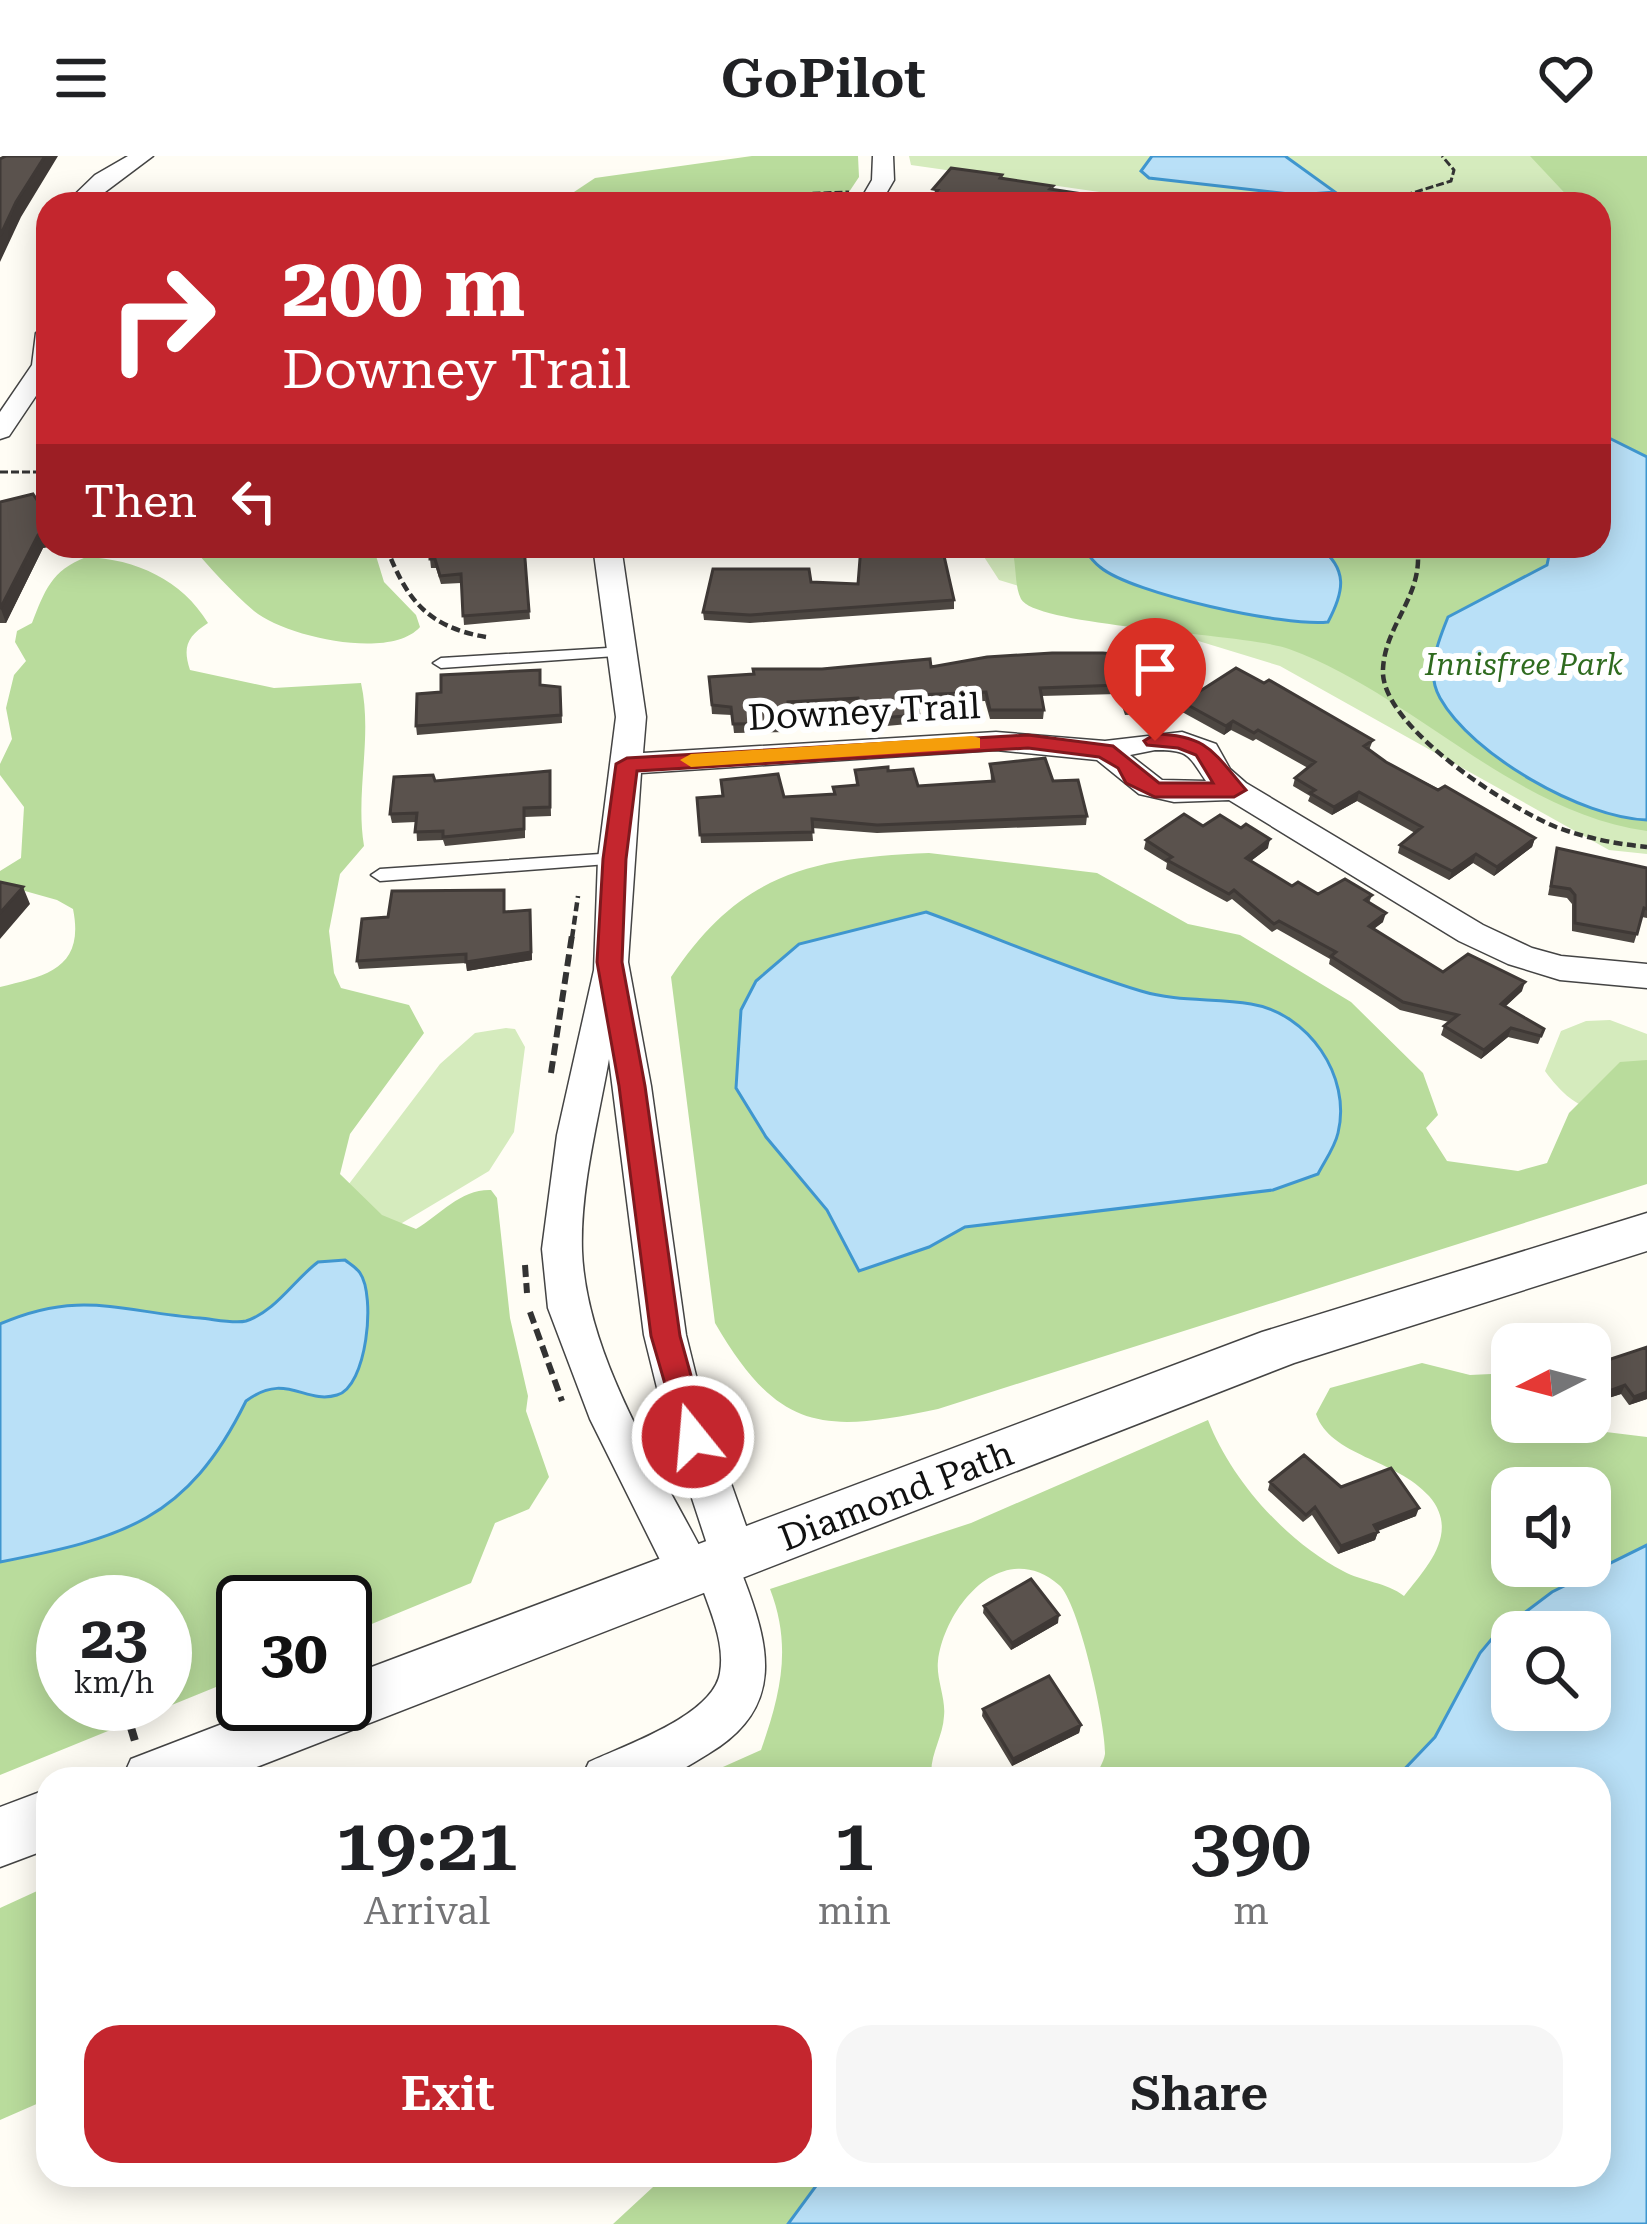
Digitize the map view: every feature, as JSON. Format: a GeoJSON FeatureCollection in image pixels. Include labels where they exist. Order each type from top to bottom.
{"type":"FeatureCollection","features":[{"type":"Feature","properties":{"kind":"street"},"geometry":{"type":"LineString","coordinates":[[90,192],[142,156]]}},
{"type":"Feature","properties":{"kind":"street"},"geometry":{"type":"LineString","coordinates":[[870,192],[883,180],[883,156]]}},
{"type":"Feature","properties":{"kind":"street"},"geometry":{"type":"LineString","coordinates":[[0,430],[36,377]]}},
{"type":"Feature","properties":{"kind":"street"},"geometry":{"type":"LineString","coordinates":[[610,558],[631,717],[615,859],[610,962],[576,1135],[562,1249],[569,1308],[611,1419],[713,1565]]}},
{"type":"Feature","properties":{"kind":"street","name":"Downey Trail"},"geometry":{"type":"LineString","coordinates":[[627,764],[996,741],[1105,751],[1182,741],[1205,751],[1217,774],[1234,790],[1471,934],[1560,968],[1647,976]]}},
{"type":"Feature","properties":{"kind":"street"},"geometry":{"type":"LineString","coordinates":[[1105,751],[1155,790],[1234,790]]}},
{"type":"Feature","properties":{"kind":"street"},"geometry":{"type":"LineString","coordinates":[[610,962],[632,1086],[665,1336],[713,1565],[742,1640],[745,1667],[739,1691],[703,1733],[631,1767]]}},
{"type":"Feature","properties":{"kind":"street","name":"Diamond Path"},"geometry":{"type":"LineString","coordinates":[[183,1767],[1280,1347],[1647,1232]]}},
{"type":"Feature","properties":{"kind":"street"},"geometry":{"type":"LineString","coordinates":[[0,1837],[36,1824]]}},
{"type":"Feature","properties":{"kind":"lane"},"geometry":{"type":"LineString","coordinates":[[441,663],[624,652]]}},
{"type":"Feature","properties":{"kind":"lane"},"geometry":{"type":"LineString","coordinates":[[380,875],[615,859]]}},
{"type":"Feature","properties":{"kind":"path"},"geometry":{"type":"LineString","coordinates":[[1418,192],[1451,182],[1454,170],[1442,156]]}},
{"type":"Feature","properties":{"kind":"path"},"geometry":{"type":"LineString","coordinates":[[0,472],[36,472]]}},
{"type":"Feature","properties":{"kind":"path"},"geometry":{"type":"LineString","coordinates":[[390,558],[400,585],[437,620],[454,632],[500,638]]}},
{"type":"Feature","properties":{"kind":"path"},"geometry":{"type":"LineString","coordinates":[[1420,558],[1423,570],[1387,651],[1382,674],[1397,707],[1435,748],[1507,803],[1599,842],[1647,847]]}},
{"type":"Feature","properties":{"kind":"green space"},"geometry":{"type":"Polygon","coordinates":[[[752,156],[858,156],[859,177],[849,192],[574,192],[595,178],[752,156]]]}},
{"type":"Feature","properties":{"kind":"green space","name":"Innisfree Park"},"geometry":{"type":"Polygon","coordinates":[[[909,156],[1647,156],[1647,854],[1609,850],[1280,666],[999,580],[985,558],[1611,558],[1611,192],[1099,192],[911,165],[909,156]]]}},
{"type":"Feature","properties":{"kind":"green space","name":"Innisfree Park"},"geometry":{"type":"Polygon","coordinates":[[[1530,156],[1647,156],[1647,831],[1598,820],[1552,801],[1378,694],[1289,649],[1063,616],[1035,609],[1021,599],[1014,558],[1611,558],[1611,192],[1564,192],[1530,156]]]}},
{"type":"Feature","properties":{"kind":"green space"},"geometry":{"type":"Polygon","coordinates":[[[84,558],[140,567],[185,595],[208,623],[188,642],[190,670],[274,688],[361,683],[364,846],[340,874],[329,931],[334,973],[341,988],[409,1005],[424,1033],[350,1134],[340,1174],[382,1215],[416,1229],[470,1194],[491,1190],[497,1198],[510,1318],[528,1396],[526,1411],[549,1477],[529,1509],[495,1523],[471,1583],[372,1624],[372,1575],[216,1575],[216,1687],[192,1697],[192,1575],[36,1575],[36,1731],[108,1731],[0,1775],[0,987],[59,966],[68,957],[75,929],[73,909],[0,884],[0,871],[21,858],[24,807],[0,775],[0,764],[12,739],[6,708],[14,675],[26,661],[15,642],[17,631],[32,623],[51,583],[84,558]]]}},
{"type":"Feature","properties":{"kind":"green space"},"geometry":{"type":"Polygon","coordinates":[[[202,558],[377,558],[384,582],[416,615],[420,627],[386,642],[312,636],[254,611],[202,558]]]}},
{"type":"Feature","properties":{"kind":"green space"},"geometry":{"type":"Polygon","coordinates":[[[929,853],[1097,873],[1188,924],[1240,935],[1351,1002],[1423,1073],[1438,1115],[1426,1128],[1447,1161],[1518,1171],[1547,1163],[1569,1113],[1620,1062],[1647,1060],[1647,1184],[938,1409],[863,1421],[806,1416],[760,1386],[715,1323],[671,977],[724,914],[781,878],[848,860],[929,853]]]}},
{"type":"Feature","properties":{"kind":"green space"},"geometry":{"type":"Polygon","coordinates":[[[1610,1020],[1647,1034],[1647,1119],[1578,1103],[1545,1071],[1561,1031],[1586,1021],[1610,1020]]]}},
{"type":"Feature","properties":{"kind":"green space"},"geometry":{"type":"Polygon","coordinates":[[[515,1029],[525,1047],[514,1132],[489,1171],[397,1226],[317,1226],[440,1064],[475,1033],[515,1029]]]}},
{"type":"Feature","properties":{"kind":"green space"},"geometry":{"type":"Polygon","coordinates":[[[1422,1363],[1470,1375],[1491,1374],[1491,1443],[1611,1443],[1611,1433],[1647,1437],[1647,1545],[1611,1563],[1611,1467],[1491,1467],[1491,1587],[1562,1587],[1527,1611],[1491,1611],[1491,1640],[1435,1737],[1406,1767],[1099,1767],[1104,1739],[1075,1615],[1059,1585],[1038,1572],[1017,1569],[980,1584],[952,1619],[938,1661],[944,1716],[932,1767],[723,1767],[761,1750],[774,1709],[782,1650],[770,1589],[971,1523],[1208,1420],[1231,1465],[1281,1526],[1343,1571],[1404,1596],[1437,1548],[1442,1523],[1438,1509],[1415,1484],[1349,1449],[1324,1428],[1316,1414],[1330,1388],[1422,1363]]]}},
{"type":"Feature","properties":{"kind":"green space"},"geometry":{"type":"Polygon","coordinates":[[[36,1892],[36,2104],[0,2120],[0,1908],[36,1892]]]}},
{"type":"Feature","properties":{"kind":"green space"},"geometry":{"type":"Polygon","coordinates":[[[653,2187],[815,2187],[788,2224],[613,2224],[653,2187]]]}},
{"type":"Feature","properties":{"kind":"water"},"geometry":{"type":"Polygon","coordinates":[[[1152,156],[1285,156],[1335,192],[1272,192],[1149,178],[1141,171],[1152,156]]]}},
{"type":"Feature","properties":{"kind":"water"},"geometry":{"type":"Polygon","coordinates":[[[1611,439],[1647,457],[1647,820],[1592,808],[1531,780],[1455,720],[1436,688],[1435,657],[1448,617],[1547,565],[1548,558],[1611,558],[1611,439]]]}},
{"type":"Feature","properties":{"kind":"water"},"geometry":{"type":"Polygon","coordinates":[[[1091,558],[1331,558],[1341,581],[1328,622],[1307,622],[1175,598],[1097,565],[1091,558]]]}},
{"type":"Feature","properties":{"kind":"water"},"geometry":{"type":"Polygon","coordinates":[[[926,912],[1141,991],[1251,1004],[1291,1020],[1321,1050],[1338,1090],[1338,1133],[1318,1174],[1273,1190],[965,1227],[929,1247],[859,1271],[827,1210],[766,1137],[736,1088],[741,1010],[756,981],[799,944],[926,912]]]}},
{"type":"Feature","properties":{"kind":"water"},"geometry":{"type":"Polygon","coordinates":[[[345,1260],[365,1285],[368,1320],[362,1359],[347,1388],[326,1397],[284,1389],[260,1393],[246,1401],[200,1473],[147,1518],[82,1544],[0,1562],[0,1324],[28,1313],[78,1305],[246,1321],[275,1303],[318,1262],[345,1260]]]}},
{"type":"Feature","properties":{"kind":"water"},"geometry":{"type":"Polygon","coordinates":[[[1647,1545],[1647,2224],[788,2224],[815,2187],[1611,2187],[1611,1767],[1406,1767],[1435,1737],[1491,1640],[1491,1731],[1611,1731],[1611,1611],[1527,1611],[1562,1587],[1611,1587],[1611,1563],[1647,1545]]]}},
{"type":"Feature","properties":{"kind":"building"},"geometry":{"type":"Polygon","coordinates":[[[45,156],[0,236],[0,159],[45,156]]]}},
{"type":"Feature","properties":{"kind":"building"},"geometry":{"type":"Polygon","coordinates":[[[951,168],[1070,192],[936,192],[933,189],[951,168]]]}},
{"type":"Feature","properties":{"kind":"building"},"geometry":{"type":"Polygon","coordinates":[[[33,494],[36,498],[36,539],[0,609],[0,502],[33,494]]]}},
{"type":"Feature","properties":{"kind":"building"},"geometry":{"type":"Polygon","coordinates":[[[525,558],[529,611],[463,616],[461,574],[440,576],[435,559],[430,559],[525,558]]]}},
{"type":"Feature","properties":{"kind":"building"},"geometry":{"type":"Polygon","coordinates":[[[860,558],[944,558],[954,600],[750,615],[703,612],[713,569],[809,569],[811,582],[858,584],[860,558]]]}},
{"type":"Feature","properties":{"kind":"building"},"geometry":{"type":"Polygon","coordinates":[[[1052,653],[1103,653],[1126,659],[1184,657],[1197,693],[1236,668],[1264,683],[1269,680],[1373,740],[1364,746],[1386,762],[1438,790],[1445,786],[1535,838],[1497,867],[1476,854],[1452,871],[1400,845],[1422,827],[1359,792],[1334,807],[1310,793],[1315,790],[1295,778],[1315,762],[1258,730],[1254,733],[1233,721],[1226,726],[1186,704],[1126,706],[1119,685],[1040,688],[1044,710],[990,710],[986,692],[916,695],[919,715],[865,719],[858,698],[788,702],[788,723],[733,724],[731,707],[712,705],[709,677],[754,674],[753,669],[822,669],[930,659],[931,667],[1052,653]]]}},
{"type":"Feature","properties":{"kind":"building"},"geometry":{"type":"Polygon","coordinates":[[[540,670],[540,685],[560,687],[561,715],[416,726],[417,694],[441,692],[441,675],[540,670]]]}},
{"type":"Feature","properties":{"kind":"building"},"geometry":{"type":"Polygon","coordinates":[[[1045,758],[1053,781],[1078,780],[1087,816],[877,825],[812,819],[813,832],[700,835],[697,798],[723,796],[721,780],[778,774],[784,797],[835,794],[833,787],[858,785],[855,770],[913,769],[918,786],[994,781],[990,764],[1045,758]]]}},
{"type":"Feature","properties":{"kind":"building"},"geometry":{"type":"Polygon","coordinates":[[[550,771],[550,807],[524,808],[524,829],[443,837],[443,831],[415,832],[417,813],[390,814],[394,777],[433,775],[435,781],[550,771]]]}},
{"type":"Feature","properties":{"kind":"building"},"geometry":{"type":"Polygon","coordinates":[[[1184,814],[1203,826],[1220,815],[1270,839],[1246,858],[1292,886],[1298,882],[1318,894],[1345,879],[1372,895],[1365,900],[1386,913],[1369,926],[1443,972],[1468,954],[1525,982],[1501,1004],[1544,1029],[1541,1036],[1511,1028],[1484,1050],[1444,1026],[1458,1015],[1403,1002],[1331,956],[1336,952],[1279,921],[1274,924],[1234,890],[1229,894],[1167,860],[1172,857],[1146,840],[1184,814]]]}},
{"type":"Feature","properties":{"kind":"building"},"geometry":{"type":"Polygon","coordinates":[[[1557,848],[1647,868],[1647,909],[1637,934],[1575,923],[1575,895],[1570,889],[1551,886],[1557,848]]]}},
{"type":"Feature","properties":{"kind":"building"},"geometry":{"type":"Polygon","coordinates":[[[0,882],[23,887],[0,913],[0,882]]]}},
{"type":"Feature","properties":{"kind":"building"},"geometry":{"type":"Polygon","coordinates":[[[504,890],[504,912],[530,910],[531,952],[466,962],[466,954],[357,961],[362,919],[388,917],[392,891],[504,890]]]}},
{"type":"Feature","properties":{"kind":"building"},"geometry":{"type":"Polygon","coordinates":[[[1647,1347],[1647,1392],[1634,1397],[1625,1385],[1611,1390],[1611,1359],[1647,1347]]]}},
{"type":"Feature","properties":{"kind":"building"},"geometry":{"type":"Polygon","coordinates":[[[1304,1455],[1341,1487],[1391,1468],[1419,1508],[1374,1525],[1378,1532],[1341,1546],[1315,1507],[1306,1515],[1270,1482],[1304,1455]]]}},
{"type":"Feature","properties":{"kind":"building"},"geometry":{"type":"Polygon","coordinates":[[[1031,1579],[1059,1615],[1012,1643],[984,1606],[1031,1579]]]}},
{"type":"Feature","properties":{"kind":"building"},"geometry":{"type":"Polygon","coordinates":[[[1049,1676],[1081,1725],[1013,1759],[983,1709],[1049,1676]]]}},
{"type":"Feature","properties":{"kind":"slow traffic"},"geometry":{"type":"LineString","coordinates":[[691,760],[972,743]]}},
{"type":"Feature","properties":{"kind":"route"},"geometry":{"type":"LineString","coordinates":[[693,1437],[665,1336],[632,1086],[610,962],[615,859],[627,764],[1028,742],[1105,751],[1155,790],[1234,790],[1217,774],[1205,751],[1182,741],[1155,741]]}}]}
